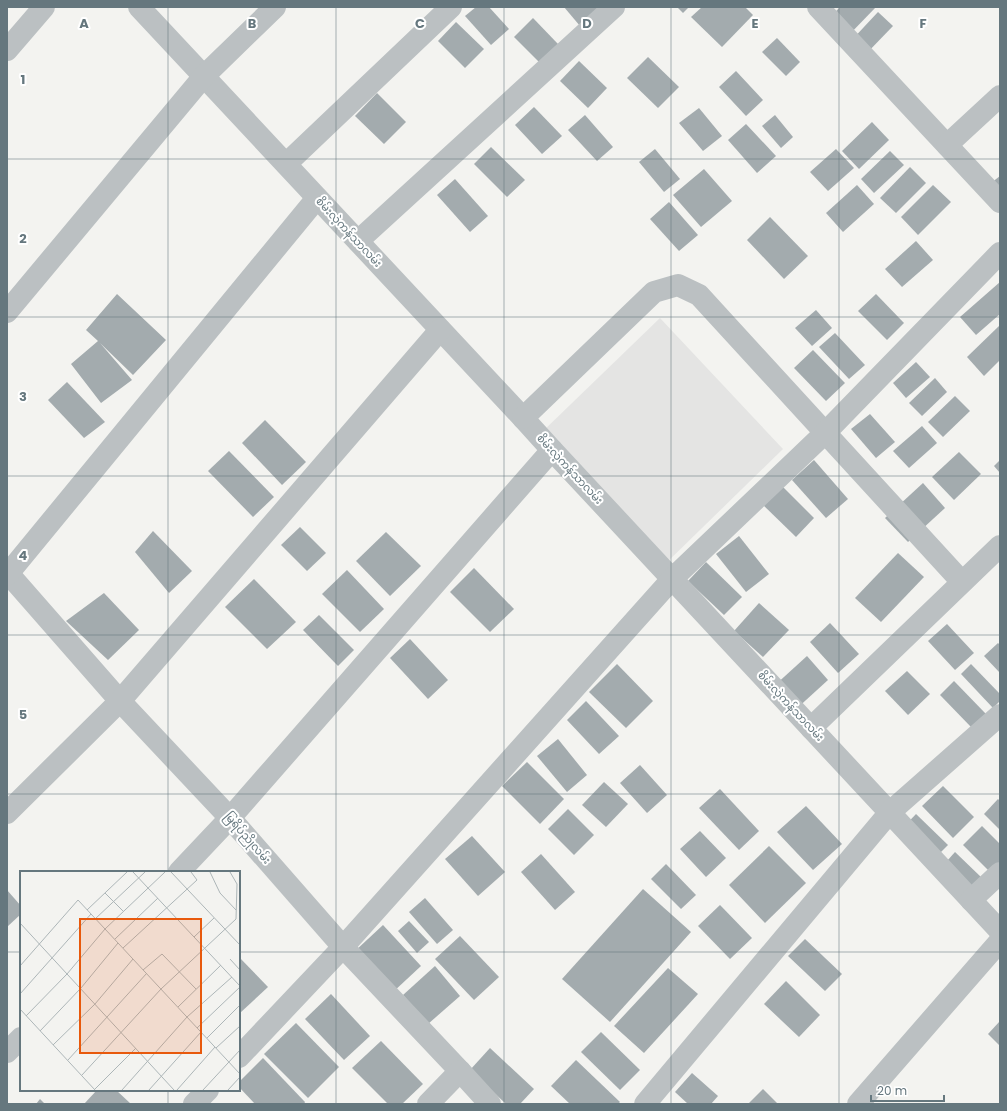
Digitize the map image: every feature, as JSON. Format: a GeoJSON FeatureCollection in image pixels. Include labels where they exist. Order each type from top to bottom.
{"type":"FeatureCollection","features":[{"type":"Feature","properties":{"kind":"street"},"geometry":{"type":"LineString","coordinates":[[7,50],[44,7]]}},
{"type":"Feature","properties":{"kind":"street","name":"စိမ်းလဲ့ကန်သာလမ်း"},"geometry":{"type":"LineString","coordinates":[[139,7],[1000,931]]}},
{"type":"Feature","properties":{"kind":"street"},"geometry":{"type":"LineString","coordinates":[[7,312],[204,76],[275,7]]}},
{"type":"Feature","properties":{"kind":"street"},"geometry":{"type":"LineString","coordinates":[[286,164],[451,7]]}},
{"type":"Feature","properties":{"kind":"street"},"geometry":{"type":"LineString","coordinates":[[358,241],[614,7]]}},
{"type":"Feature","properties":{"kind":"street"},"geometry":{"type":"LineString","coordinates":[[818,7],[1000,202]]}},
{"type":"Feature","properties":{"kind":"street"},"geometry":{"type":"LineString","coordinates":[[947,145],[1000,96]]}},
{"type":"Feature","properties":{"kind":"street"},"geometry":{"type":"LineString","coordinates":[[7,573],[317,198]]}},
{"type":"Feature","properties":{"kind":"street"},"geometry":{"type":"LineString","coordinates":[[240,1056],[342,947],[672,579],[825,433],[1000,253]]}},
{"type":"Feature","properties":{"kind":"street"},"geometry":{"type":"LineString","coordinates":[[523,418],[654,292],[678,285],[699,295],[962,582]]}},
{"type":"Feature","properties":{"kind":"street"},"geometry":{"type":"LineString","coordinates":[[7,813],[120,701],[440,330]]}},
{"type":"Feature","properties":{"kind":"street"},"geometry":{"type":"LineString","coordinates":[[180,871],[230,818],[552,450]]}},
{"type":"Feature","properties":{"kind":"street"},"geometry":{"type":"LineString","coordinates":[[811,728],[1000,546]]}},
{"type":"Feature","properties":{"kind":"street","name":"မြရိပ်ညိုလမ်း"},"geometry":{"type":"LineString","coordinates":[[7,573],[120,701],[230,818],[342,947],[490,1104]]}},
{"type":"Feature","properties":{"kind":"street"},"geometry":{"type":"LineString","coordinates":[[645,1104],[890,812],[1000,715]]}},
{"type":"Feature","properties":{"kind":"street"},"geometry":{"type":"LineString","coordinates":[[971,900],[1000,873]]}},
{"type":"Feature","properties":{"kind":"street"},"geometry":{"type":"LineString","coordinates":[[858,1104],[1000,941]]}},
{"type":"Feature","properties":{"kind":"street"},"geometry":{"type":"LineString","coordinates":[[7,1052],[20,1039]]}},
{"type":"Feature","properties":{"kind":"street"},"geometry":{"type":"LineString","coordinates":[[428,1104],[460,1071]]}},
{"type":"Feature","properties":{"kind":"street"},"geometry":{"type":"LineString","coordinates":[[194,1104],[207,1091]]}},
{"type":"Feature","properties":{"kind":"shaded area"},"geometry":{"type":"Polygon","coordinates":[[[660,318],[783,449],[659,570],[541,433],[660,318]]]}},
{"type":"Feature","properties":{"kind":"building"},"geometry":{"type":"Polygon","coordinates":[[[476,7],[489,7],[509,29],[491,45],[465,16],[476,7]]]}},
{"type":"Feature","properties":{"kind":"building"},"geometry":{"type":"Polygon","coordinates":[[[564,7],[602,7],[580,26],[564,7]]]}},
{"type":"Feature","properties":{"kind":"building"},"geometry":{"type":"Polygon","coordinates":[[[677,7],[689,7],[683,13],[677,7]]]}},
{"type":"Feature","properties":{"kind":"building"},"geometry":{"type":"Polygon","coordinates":[[[702,7],[745,7],[753,15],[722,47],[691,17],[702,7]]]}},
{"type":"Feature","properties":{"kind":"building"},"geometry":{"type":"Polygon","coordinates":[[[840,7],[876,7],[845,39],[826,22],[840,7]]]}},
{"type":"Feature","properties":{"kind":"building"},"geometry":{"type":"Polygon","coordinates":[[[878,12],[893,26],[864,56],[849,43],[878,12]]]}},
{"type":"Feature","properties":{"kind":"building"},"geometry":{"type":"Polygon","coordinates":[[[533,18],[558,44],[539,62],[514,37],[533,18]]]}},
{"type":"Feature","properties":{"kind":"building"},"geometry":{"type":"Polygon","coordinates":[[[456,22],[484,49],[465,68],[438,41],[456,22]]]}},
{"type":"Feature","properties":{"kind":"building"},"geometry":{"type":"Polygon","coordinates":[[[777,38],[800,62],[786,76],[762,52],[777,38]]]}},
{"type":"Feature","properties":{"kind":"building"},"geometry":{"type":"Polygon","coordinates":[[[648,57],[679,87],[658,108],[627,78],[648,57]]]}},
{"type":"Feature","properties":{"kind":"building"},"geometry":{"type":"Polygon","coordinates":[[[579,61],[607,88],[588,108],[560,81],[579,61]]]}},
{"type":"Feature","properties":{"kind":"building"},"geometry":{"type":"Polygon","coordinates":[[[736,71],[763,100],[746,116],[719,87],[736,71]]]}},
{"type":"Feature","properties":{"kind":"building"},"geometry":{"type":"Polygon","coordinates":[[[377,93],[406,122],[384,144],[355,116],[377,93]]]}},
{"type":"Feature","properties":{"kind":"building"},"geometry":{"type":"Polygon","coordinates":[[[534,107],[562,136],[542,154],[515,125],[534,107]]]}},
{"type":"Feature","properties":{"kind":"building"},"geometry":{"type":"Polygon","coordinates":[[[699,108],[722,136],[703,151],[679,123],[699,108]]]}},
{"type":"Feature","properties":{"kind":"building"},"geometry":{"type":"Polygon","coordinates":[[[585,115],[613,147],[597,161],[568,130],[585,115]]]}},
{"type":"Feature","properties":{"kind":"building"},"geometry":{"type":"Polygon","coordinates":[[[775,115],[793,137],[781,148],[762,126],[775,115]]]}},
{"type":"Feature","properties":{"kind":"building"},"geometry":{"type":"Polygon","coordinates":[[[872,122],[889,140],[859,169],[842,151],[872,122]]]}},
{"type":"Feature","properties":{"kind":"building"},"geometry":{"type":"Polygon","coordinates":[[[746,124],[776,156],[757,173],[728,140],[746,124]]]}},
{"type":"Feature","properties":{"kind":"building"},"geometry":{"type":"Polygon","coordinates":[[[491,147],[525,180],[507,197],[474,164],[491,147]]]}},
{"type":"Feature","properties":{"kind":"building"},"geometry":{"type":"Polygon","coordinates":[[[655,149],[680,179],[664,192],[639,162],[655,149]]]}},
{"type":"Feature","properties":{"kind":"building"},"geometry":{"type":"Polygon","coordinates":[[[836,149],[854,168],[828,191],[810,172],[836,149]]]}},
{"type":"Feature","properties":{"kind":"building"},"geometry":{"type":"Polygon","coordinates":[[[890,151],[904,165],[874,193],[861,179],[890,151]]]}},
{"type":"Feature","properties":{"kind":"building"},"geometry":{"type":"Polygon","coordinates":[[[910,167],[926,183],[896,213],[880,198],[910,167]]]}},
{"type":"Feature","properties":{"kind":"building"},"geometry":{"type":"Polygon","coordinates":[[[704,169],[732,201],[701,227],[673,195],[704,169]]]}},
{"type":"Feature","properties":{"kind":"building"},"geometry":{"type":"Polygon","coordinates":[[[1000,176],[1000,194],[991,183],[1000,176]]]}},
{"type":"Feature","properties":{"kind":"building"},"geometry":{"type":"Polygon","coordinates":[[[455,179],[488,216],[470,232],[437,195],[455,179]]]}},
{"type":"Feature","properties":{"kind":"building"},"geometry":{"type":"Polygon","coordinates":[[[857,185],[874,204],[843,232],[826,213],[857,185]]]}},
{"type":"Feature","properties":{"kind":"building"},"geometry":{"type":"Polygon","coordinates":[[[933,185],[951,202],[918,235],[901,217],[933,185]]]}},
{"type":"Feature","properties":{"kind":"building"},"geometry":{"type":"Polygon","coordinates":[[[669,202],[698,235],[679,251],[650,219],[669,202]]]}},
{"type":"Feature","properties":{"kind":"building"},"geometry":{"type":"Polygon","coordinates":[[[770,217],[808,256],[784,279],[747,240],[770,217]]]}},
{"type":"Feature","properties":{"kind":"building"},"geometry":{"type":"Polygon","coordinates":[[[916,241],[933,260],[902,287],[885,269],[916,241]]]}},
{"type":"Feature","properties":{"kind":"building"},"geometry":{"type":"Polygon","coordinates":[[[1000,282],[1000,314],[976,335],[960,317],[1000,282]]]}},
{"type":"Feature","properties":{"kind":"building"},"geometry":{"type":"Polygon","coordinates":[[[117,294],[166,340],[133,375],[100,343],[132,380],[101,403],[71,364],[98,341],[86,330],[117,294]]]}},
{"type":"Feature","properties":{"kind":"building"},"geometry":{"type":"Polygon","coordinates":[[[876,294],[904,323],[887,340],[858,311],[876,294]]]}},
{"type":"Feature","properties":{"kind":"building"},"geometry":{"type":"Polygon","coordinates":[[[816,310],[832,328],[812,346],[795,328],[816,310]]]}},
{"type":"Feature","properties":{"kind":"building"},"geometry":{"type":"Polygon","coordinates":[[[999,326],[1000,360],[984,376],[967,357],[999,326]]]}},
{"type":"Feature","properties":{"kind":"building"},"geometry":{"type":"Polygon","coordinates":[[[835,333],[865,365],[849,379],[819,347],[835,333]]]}},
{"type":"Feature","properties":{"kind":"building"},"geometry":{"type":"Polygon","coordinates":[[[813,350],[845,383],[826,401],[794,368],[813,350]]]}},
{"type":"Feature","properties":{"kind":"building"},"geometry":{"type":"Polygon","coordinates":[[[916,362],[930,377],[906,398],[893,383],[916,362]]]}},
{"type":"Feature","properties":{"kind":"building"},"geometry":{"type":"Polygon","coordinates":[[[935,378],[947,392],[922,416],[909,403],[935,378]]]}},
{"type":"Feature","properties":{"kind":"building"},"geometry":{"type":"Polygon","coordinates":[[[67,382],[105,422],[84,438],[48,400],[67,382]]]}},
{"type":"Feature","properties":{"kind":"building"},"geometry":{"type":"Polygon","coordinates":[[[955,396],[970,411],[943,437],[928,422],[955,396]]]}},
{"type":"Feature","properties":{"kind":"building"},"geometry":{"type":"Polygon","coordinates":[[[870,414],[895,442],[876,458],[851,429],[870,414]]]}},
{"type":"Feature","properties":{"kind":"building"},"geometry":{"type":"Polygon","coordinates":[[[265,420],[306,462],[282,485],[242,443],[265,420]]]}},
{"type":"Feature","properties":{"kind":"building"},"geometry":{"type":"Polygon","coordinates":[[[922,426],[937,443],[909,468],[893,451],[922,426]]]}},
{"type":"Feature","properties":{"kind":"building"},"geometry":{"type":"Polygon","coordinates":[[[229,451],[274,497],[253,517],[208,471],[229,451]]]}},
{"type":"Feature","properties":{"kind":"building"},"geometry":{"type":"Polygon","coordinates":[[[959,452],[981,474],[954,500],[932,477],[959,452]]]}},
{"type":"Feature","properties":{"kind":"building"},"geometry":{"type":"Polygon","coordinates":[[[814,460],[848,499],[826,518],[792,480],[814,460]]]}},
{"type":"Feature","properties":{"kind":"building"},"geometry":{"type":"Polygon","coordinates":[[[1000,460],[1000,473],[994,466],[1000,460]]]}},
{"type":"Feature","properties":{"kind":"building"},"geometry":{"type":"Polygon","coordinates":[[[779,483],[814,518],[796,537],[760,502],[779,483]]]}},
{"type":"Feature","properties":{"kind":"building"},"geometry":{"type":"Polygon","coordinates":[[[923,483],[945,508],[908,542],[885,518],[923,483]]]}},
{"type":"Feature","properties":{"kind":"building"},"geometry":{"type":"Polygon","coordinates":[[[300,527],[326,553],[307,571],[281,545],[300,527]]]}},
{"type":"Feature","properties":{"kind":"building"},"geometry":{"type":"Polygon","coordinates":[[[153,531],[192,571],[169,593],[135,552],[153,531]]]}},
{"type":"Feature","properties":{"kind":"building"},"geometry":{"type":"Polygon","coordinates":[[[386,532],[421,566],[390,596],[356,561],[386,532]]]}},
{"type":"Feature","properties":{"kind":"building"},"geometry":{"type":"Polygon","coordinates":[[[739,536],[769,574],[746,592],[716,554],[739,536]]]}},
{"type":"Feature","properties":{"kind":"building"},"geometry":{"type":"Polygon","coordinates":[[[898,553],[924,577],[881,622],[855,598],[898,553]]]}},
{"type":"Feature","properties":{"kind":"building"},"geometry":{"type":"Polygon","coordinates":[[[706,562],[742,597],[724,615],[688,581],[706,562]]]}},
{"type":"Feature","properties":{"kind":"building"},"geometry":{"type":"Polygon","coordinates":[[[474,568],[514,609],[490,632],[450,592],[474,568]]]}},
{"type":"Feature","properties":{"kind":"building"},"geometry":{"type":"Polygon","coordinates":[[[347,570],[384,609],[360,632],[322,594],[347,570]]]}},
{"type":"Feature","properties":{"kind":"building"},"geometry":{"type":"Polygon","coordinates":[[[254,579],[296,622],[267,649],[225,607],[254,579]]]}},
{"type":"Feature","properties":{"kind":"building"},"geometry":{"type":"Polygon","coordinates":[[[104,593],[139,630],[108,660],[66,621],[104,593]]]}},
{"type":"Feature","properties":{"kind":"building"},"geometry":{"type":"Polygon","coordinates":[[[759,603],[789,630],[763,657],[734,631],[759,603]]]}},
{"type":"Feature","properties":{"kind":"building"},"geometry":{"type":"Polygon","coordinates":[[[319,615],[354,650],[338,666],[303,630],[319,615]]]}},
{"type":"Feature","properties":{"kind":"building"},"geometry":{"type":"Polygon","coordinates":[[[830,623],[859,654],[838,673],[810,642],[830,623]]]}},
{"type":"Feature","properties":{"kind":"building"},"geometry":{"type":"Polygon","coordinates":[[[947,624],[974,653],[955,670],[928,641],[947,624]]]}},
{"type":"Feature","properties":{"kind":"building"},"geometry":{"type":"Polygon","coordinates":[[[410,639],[448,680],[428,699],[390,658],[410,639]]]}},
{"type":"Feature","properties":{"kind":"building"},"geometry":{"type":"Polygon","coordinates":[[[998,643],[1000,645],[1000,673],[984,656],[998,643]]]}},
{"type":"Feature","properties":{"kind":"building"},"geometry":{"type":"Polygon","coordinates":[[[807,656],[828,680],[794,711],[773,687],[807,656]]]}},
{"type":"Feature","properties":{"kind":"building"},"geometry":{"type":"Polygon","coordinates":[[[617,664],[653,701],[626,728],[589,692],[617,664]]]}},
{"type":"Feature","properties":{"kind":"building"},"geometry":{"type":"Polygon","coordinates":[[[971,664],[1000,694],[1000,701],[993,708],[961,674],[971,664]]]}},
{"type":"Feature","properties":{"kind":"building"},"geometry":{"type":"Polygon","coordinates":[[[907,671],[930,694],[908,715],[885,691],[907,671]]]}},
{"type":"Feature","properties":{"kind":"building"},"geometry":{"type":"Polygon","coordinates":[[[954,681],[986,714],[972,728],[940,695],[954,681]]]}},
{"type":"Feature","properties":{"kind":"building"},"geometry":{"type":"Polygon","coordinates":[[[586,701],[619,736],[599,754],[567,720],[586,701]]]}},
{"type":"Feature","properties":{"kind":"building"},"geometry":{"type":"Polygon","coordinates":[[[558,739],[587,775],[567,792],[537,756],[558,739]]]}},
{"type":"Feature","properties":{"kind":"building"},"geometry":{"type":"Polygon","coordinates":[[[527,762],[564,799],[540,824],[502,786],[527,762]]]}},
{"type":"Feature","properties":{"kind":"building"},"geometry":{"type":"Polygon","coordinates":[[[640,765],[667,795],[647,813],[620,783],[640,765]]]}},
{"type":"Feature","properties":{"kind":"building"},"geometry":{"type":"Polygon","coordinates":[[[604,782],[628,804],[606,827],[582,805],[604,782]]]}},
{"type":"Feature","properties":{"kind":"building"},"geometry":{"type":"Polygon","coordinates":[[[943,786],[974,817],[953,838],[922,806],[943,786]]]}},
{"type":"Feature","properties":{"kind":"building"},"geometry":{"type":"Polygon","coordinates":[[[720,789],[759,831],[739,850],[699,808],[720,789]]]}},
{"type":"Feature","properties":{"kind":"building"},"geometry":{"type":"Polygon","coordinates":[[[998,799],[1000,801],[1000,830],[984,814],[998,799]]]}},
{"type":"Feature","properties":{"kind":"building"},"geometry":{"type":"Polygon","coordinates":[[[806,806],[842,844],[813,870],[777,832],[806,806]]]}},
{"type":"Feature","properties":{"kind":"building"},"geometry":{"type":"Polygon","coordinates":[[[568,809],[594,835],[574,855],[548,829],[568,809]]]}},
{"type":"Feature","properties":{"kind":"building"},"geometry":{"type":"Polygon","coordinates":[[[916,814],[948,845],[930,863],[898,833],[916,814]]]}},
{"type":"Feature","properties":{"kind":"building"},"geometry":{"type":"Polygon","coordinates":[[[982,826],[1000,844],[1000,864],[991,873],[963,845],[982,826]]]}},
{"type":"Feature","properties":{"kind":"building"},"geometry":{"type":"Polygon","coordinates":[[[700,831],[726,858],[706,877],[680,849],[700,831]]]}},
{"type":"Feature","properties":{"kind":"building"},"geometry":{"type":"Polygon","coordinates":[[[472,836],[505,872],[478,896],[445,859],[472,836]]]}},
{"type":"Feature","properties":{"kind":"building"},"geometry":{"type":"Polygon","coordinates":[[[769,846],[806,883],[765,923],[729,885],[769,846]]]}},
{"type":"Feature","properties":{"kind":"building"},"geometry":{"type":"Polygon","coordinates":[[[955,852],[982,878],[965,895],[939,870],[955,852]]]}},
{"type":"Feature","properties":{"kind":"building"},"geometry":{"type":"Polygon","coordinates":[[[541,854],[575,892],[555,910],[521,872],[541,854]]]}},
{"type":"Feature","properties":{"kind":"building"},"geometry":{"type":"Polygon","coordinates":[[[666,864],[696,895],[681,909],[651,879],[666,864]]]}},
{"type":"Feature","properties":{"kind":"building"},"geometry":{"type":"Polygon","coordinates":[[[643,889],[691,932],[610,1022],[562,979],[643,889]]]}},
{"type":"Feature","properties":{"kind":"building"},"geometry":{"type":"Polygon","coordinates":[[[7,890],[20,905],[20,915],[7,927],[7,890]]]}},
{"type":"Feature","properties":{"kind":"building"},"geometry":{"type":"Polygon","coordinates":[[[425,898],[453,930],[437,944],[409,912],[425,898]]]}},
{"type":"Feature","properties":{"kind":"building"},"geometry":{"type":"Polygon","coordinates":[[[720,905],[752,938],[730,959],[698,926],[720,905]]]}},
{"type":"Feature","properties":{"kind":"building"},"geometry":{"type":"Polygon","coordinates":[[[409,921],[429,942],[417,953],[398,931],[409,921]]]}},
{"type":"Feature","properties":{"kind":"building"},"geometry":{"type":"Polygon","coordinates":[[[383,925],[421,966],[392,993],[354,952],[383,925]]]}},
{"type":"Feature","properties":{"kind":"building"},"geometry":{"type":"Polygon","coordinates":[[[460,936],[499,977],[474,1000],[435,959],[460,936]]]}},
{"type":"Feature","properties":{"kind":"building"},"geometry":{"type":"Polygon","coordinates":[[[805,939],[842,974],[825,991],[788,956],[805,939]]]}},
{"type":"Feature","properties":{"kind":"building"},"geometry":{"type":"Polygon","coordinates":[[[240,958],[268,987],[240,1013],[240,958]]]}},
{"type":"Feature","properties":{"kind":"building"},"geometry":{"type":"Polygon","coordinates":[[[435,966],[460,996],[428,1024],[403,995],[435,966]]]}},
{"type":"Feature","properties":{"kind":"building"},"geometry":{"type":"Polygon","coordinates":[[[668,968],[698,994],[644,1053],[614,1026],[668,968]]]}},
{"type":"Feature","properties":{"kind":"building"},"geometry":{"type":"Polygon","coordinates":[[[786,981],[820,1015],[799,1037],[764,1004],[786,981]]]}},
{"type":"Feature","properties":{"kind":"building"},"geometry":{"type":"Polygon","coordinates":[[[331,994],[370,1036],[344,1060],[305,1019],[331,994]]]}},
{"type":"Feature","properties":{"kind":"building"},"geometry":{"type":"Polygon","coordinates":[[[1000,1021],[1000,1046],[988,1034],[1000,1021]]]}},
{"type":"Feature","properties":{"kind":"building"},"geometry":{"type":"Polygon","coordinates":[[[296,1023],[339,1067],[308,1098],[264,1054],[296,1023]]]}},
{"type":"Feature","properties":{"kind":"building"},"geometry":{"type":"Polygon","coordinates":[[[601,1032],[640,1070],[620,1090],[581,1052],[601,1032]]]}},
{"type":"Feature","properties":{"kind":"building"},"geometry":{"type":"Polygon","coordinates":[[[381,1041],[423,1084],[402,1104],[388,1104],[352,1068],[381,1041]]]}},
{"type":"Feature","properties":{"kind":"building"},"geometry":{"type":"Polygon","coordinates":[[[490,1048],[534,1089],[520,1104],[506,1104],[470,1070],[490,1048]]]}},
{"type":"Feature","properties":{"kind":"building"},"geometry":{"type":"Polygon","coordinates":[[[263,1058],[305,1102],[304,1104],[255,1104],[240,1088],[240,1081],[263,1058]]]}},
{"type":"Feature","properties":{"kind":"building"},"geometry":{"type":"Polygon","coordinates":[[[576,1060],[620,1102],[618,1104],[570,1104],[551,1086],[576,1060]]]}},
{"type":"Feature","properties":{"kind":"building"},"geometry":{"type":"Polygon","coordinates":[[[692,1073],[718,1096],[711,1104],[688,1104],[675,1092],[692,1073]]]}},
{"type":"Feature","properties":{"kind":"building"},"geometry":{"type":"Polygon","coordinates":[[[763,1089],[778,1104],[748,1104],[763,1089]]]}},
{"type":"Feature","properties":{"kind":"building"},"geometry":{"type":"Polygon","coordinates":[[[96,1091],[117,1091],[131,1104],[84,1104],[96,1091]]]}},
{"type":"Feature","properties":{"kind":"building"},"geometry":{"type":"Polygon","coordinates":[[[40,1099],[45,1104],[36,1104],[40,1099]]]}}]}
